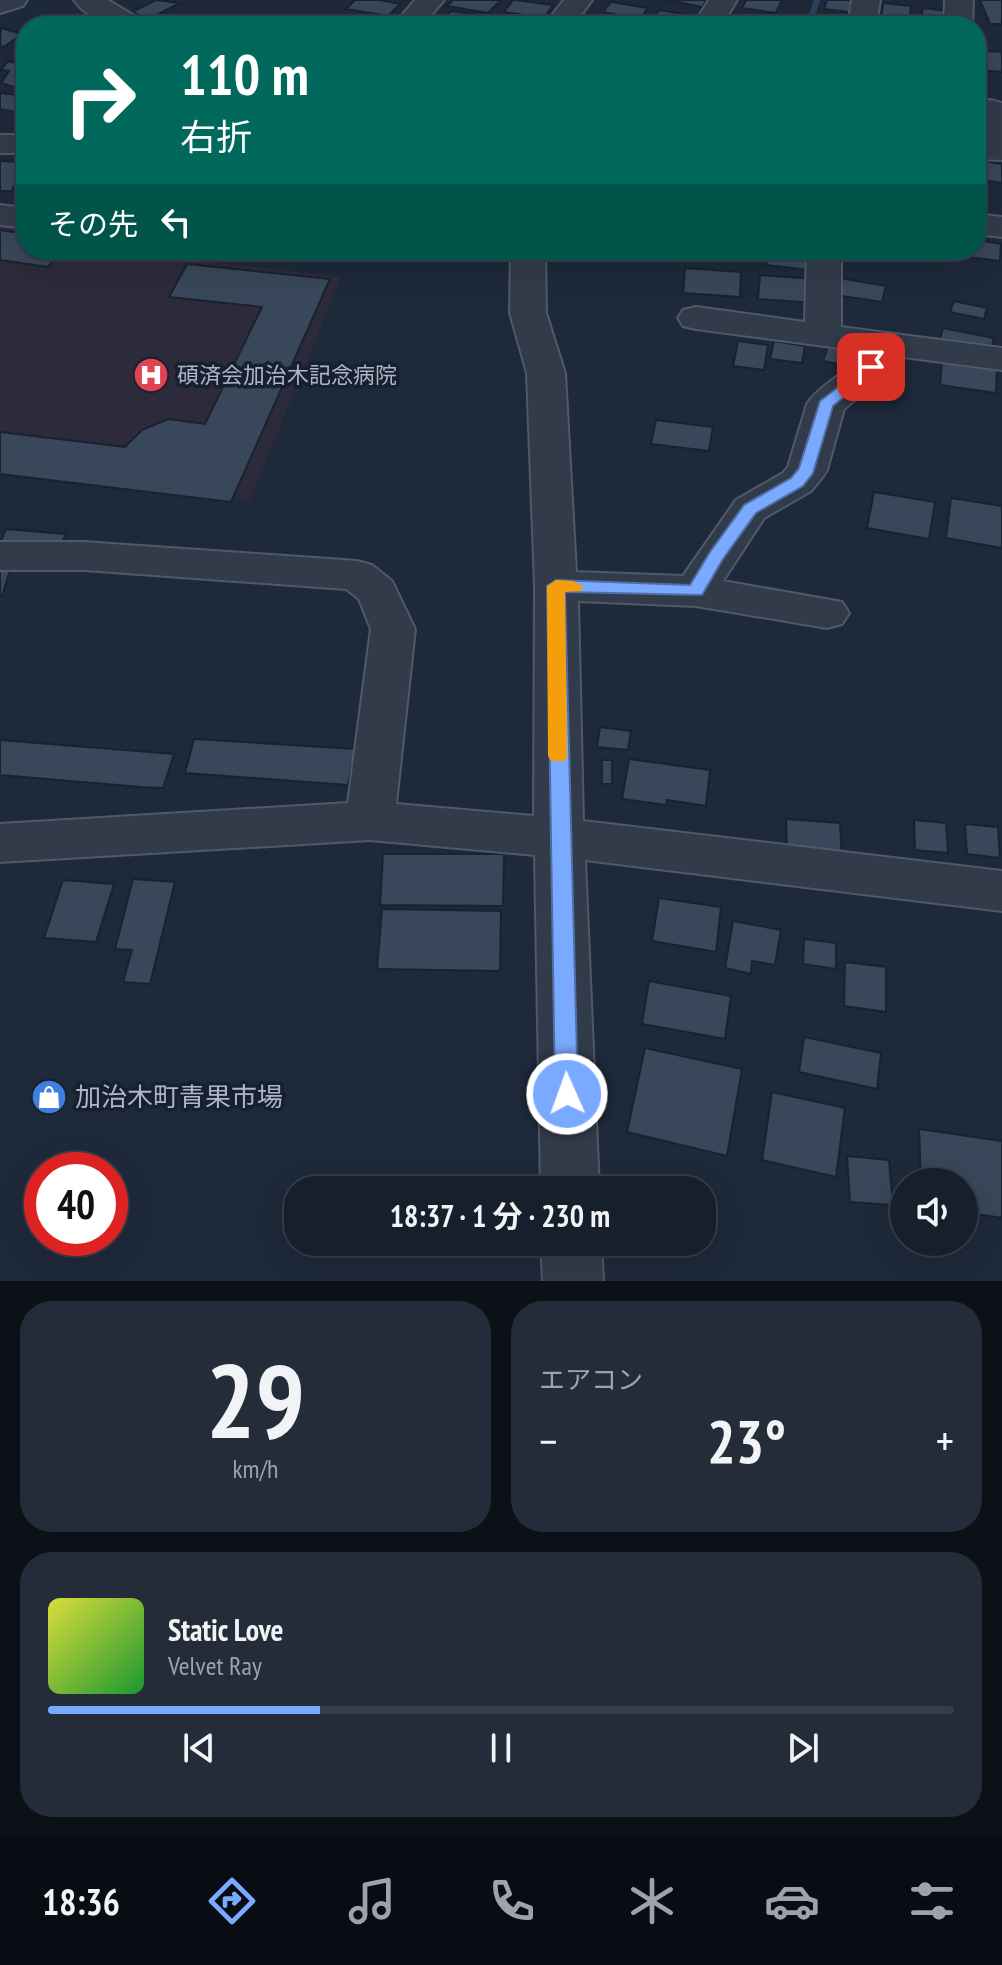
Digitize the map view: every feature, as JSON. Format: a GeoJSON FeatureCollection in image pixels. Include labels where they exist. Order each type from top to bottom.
{"type":"FeatureCollection","features":[{"type":"Feature","properties":{"kind":"street"},"geometry":{"type":"LineString","coordinates":[[0,5],[13,0]]}},
{"type":"Feature","properties":{"kind":"street"},"geometry":{"type":"LineString","coordinates":[[88,0],[114,16]]}},
{"type":"Feature","properties":{"kind":"street"},"geometry":{"type":"LineString","coordinates":[[416,16],[430,0]]}},
{"type":"Feature","properties":{"kind":"street"},"geometry":{"type":"LineString","coordinates":[[566,16],[578,0]]}},
{"type":"Feature","properties":{"kind":"street"},"geometry":{"type":"LineString","coordinates":[[986,151],[997,152],[991,109]]}},
{"type":"Feature","properties":{"kind":"street"},"geometry":{"type":"LineString","coordinates":[[528,260],[528,313],[546,373],[556,586],[559,838],[570,1176]]}},
{"type":"Feature","properties":{"kind":"street"},"geometry":{"type":"LineString","coordinates":[[823,334],[824,260]]}},
{"type":"Feature","properties":{"kind":"street"},"geometry":{"type":"LineString","coordinates":[[696,318],[1002,359]]}},
{"type":"Feature","properties":{"kind":"street"},"geometry":{"type":"LineString","coordinates":[[696,591],[716,556],[750,509],[797,482],[807,470],[826,404],[871,367],[884,344]]}},
{"type":"Feature","properties":{"kind":"street"},"geometry":{"type":"LineString","coordinates":[[0,556],[84,556],[357,575],[377,591],[393,629],[370,821]]}},
{"type":"Feature","properties":{"kind":"street"},"geometry":{"type":"LineString","coordinates":[[556,586],[696,591],[827,613]]}},
{"type":"Feature","properties":{"kind":"street"},"geometry":{"type":"LineString","coordinates":[[0,843],[370,821],[559,838],[1002,891]]}},
{"type":"Feature","properties":{"kind":"street"},"geometry":{"type":"LineString","coordinates":[[572,1256],[573,1281]]}},
{"type":"Feature","properties":{"kind":"shaded area","name":"碩済会加治木記念病院"},"geometry":{"type":"Polygon","coordinates":[[[0,225],[16,227],[16,260],[194,260],[341,277],[250,500],[0,472],[0,225]]]}},
{"type":"Feature","properties":{"kind":"building"},"geometry":{"type":"Polygon","coordinates":[[[156,0],[180,3],[155,16],[132,12],[156,0]]]}},
{"type":"Feature","properties":{"kind":"building"},"geometry":{"type":"Polygon","coordinates":[[[355,0],[400,4],[388,16],[346,9],[355,0]]]}},
{"type":"Feature","properties":{"kind":"building"},"geometry":{"type":"Polygon","coordinates":[[[453,0],[501,0],[488,13],[447,6],[453,0]]]}},
{"type":"Feature","properties":{"kind":"building"},"geometry":{"type":"Polygon","coordinates":[[[513,0],[553,5],[545,16],[504,12],[513,0]]]}},
{"type":"Feature","properties":{"kind":"building"},"geometry":{"type":"Polygon","coordinates":[[[668,0],[707,0],[702,7],[668,0]]]}},
{"type":"Feature","properties":{"kind":"building"},"geometry":{"type":"Polygon","coordinates":[[[746,0],[782,0],[776,13],[742,8],[746,0]]]}},
{"type":"Feature","properties":{"kind":"building"},"geometry":{"type":"Polygon","coordinates":[[[827,0],[860,0],[856,13],[824,9],[827,0]]]}},
{"type":"Feature","properties":{"kind":"building"},"geometry":{"type":"Polygon","coordinates":[[[980,0],[1002,0],[1002,24],[990,24],[980,0]]]}},
{"type":"Feature","properties":{"kind":"building"},"geometry":{"type":"Polygon","coordinates":[[[611,2],[648,8],[642,16],[603,12],[611,2]]]}},
{"type":"Feature","properties":{"kind":"building"},"geometry":{"type":"Polygon","coordinates":[[[883,3],[911,6],[910,16],[882,16],[883,3]]]}},
{"type":"Feature","properties":{"kind":"building"},"geometry":{"type":"Polygon","coordinates":[[[923,8],[948,11],[947,16],[921,16],[923,8]]]}},
{"type":"Feature","properties":{"kind":"building"},"geometry":{"type":"Polygon","coordinates":[[[659,10],[689,15],[688,16],[654,16],[659,10]]]}},
{"type":"Feature","properties":{"kind":"building"},"geometry":{"type":"Polygon","coordinates":[[[451,11],[485,16],[447,16],[451,11]]]}},
{"type":"Feature","properties":{"kind":"building"},"geometry":{"type":"Polygon","coordinates":[[[1,28],[16,32],[16,38],[4,47],[0,46],[1,28]]]}},
{"type":"Feature","properties":{"kind":"building"},"geometry":{"type":"Polygon","coordinates":[[[986,51],[1002,52],[1002,72],[986,71],[986,51]]]}},
{"type":"Feature","properties":{"kind":"building"},"geometry":{"type":"Polygon","coordinates":[[[8,61],[16,63],[16,88],[1,83],[9,71],[1,70],[8,61]]]}},
{"type":"Feature","properties":{"kind":"building"},"geometry":{"type":"Polygon","coordinates":[[[0,93],[16,95],[14,112],[0,109],[0,93]]]}},
{"type":"Feature","properties":{"kind":"building"},"geometry":{"type":"Polygon","coordinates":[[[0,161],[16,162],[16,181],[12,191],[0,191],[0,161]]]}},
{"type":"Feature","properties":{"kind":"building"},"geometry":{"type":"Polygon","coordinates":[[[986,162],[1002,164],[1002,183],[986,181],[986,162]]]}},
{"type":"Feature","properties":{"kind":"building"},"geometry":{"type":"Polygon","coordinates":[[[0,230],[16,232],[16,260],[53,260],[48,267],[0,260],[0,230]]]}},
{"type":"Feature","properties":{"kind":"building"},"geometry":{"type":"Polygon","coordinates":[[[986,242],[1001,244],[1000,261],[986,259],[986,242]]]}},
{"type":"Feature","properties":{"kind":"building"},"geometry":{"type":"Polygon","coordinates":[[[767,260],[819,260],[817,271],[766,265],[767,260]]]}},
{"type":"Feature","properties":{"kind":"building"},"geometry":{"type":"Polygon","coordinates":[[[187,264],[330,279],[231,502],[0,474],[0,432],[125,447],[142,430],[168,419],[205,424],[262,307],[169,297],[187,264]]]}},
{"type":"Feature","properties":{"kind":"building"},"geometry":{"type":"Polygon","coordinates":[[[685,268],[741,272],[740,297],[683,293],[685,268]]]}},
{"type":"Feature","properties":{"kind":"building"},"geometry":{"type":"Polygon","coordinates":[[[760,275],[814,279],[814,303],[758,299],[760,275]]]}},
{"type":"Feature","properties":{"kind":"building"},"geometry":{"type":"Polygon","coordinates":[[[839,278],[886,286],[882,302],[835,295],[839,278]]]}},
{"type":"Feature","properties":{"kind":"building"},"geometry":{"type":"Polygon","coordinates":[[[954,301],[987,308],[984,319],[950,312],[954,301]]]}},
{"type":"Feature","properties":{"kind":"building"},"geometry":{"type":"Polygon","coordinates":[[[943,328],[994,338],[990,353],[939,343],[943,328]]]}},
{"type":"Feature","properties":{"kind":"building"},"geometry":{"type":"Polygon","coordinates":[[[738,341],[768,345],[764,370],[733,366],[738,341]]]}},
{"type":"Feature","properties":{"kind":"building"},"geometry":{"type":"Polygon","coordinates":[[[774,341],[805,346],[802,363],[770,359],[774,341]]]}},
{"type":"Feature","properties":{"kind":"building"},"geometry":{"type":"Polygon","coordinates":[[[829,343],[870,351],[864,369],[823,361],[829,343]]]}},
{"type":"Feature","properties":{"kind":"building"},"geometry":{"type":"Polygon","coordinates":[[[942,363],[997,370],[996,393],[940,385],[942,363]]]}},
{"type":"Feature","properties":{"kind":"building"},"geometry":{"type":"Polygon","coordinates":[[[656,420],[713,427],[709,451],[651,444],[656,420]]]}},
{"type":"Feature","properties":{"kind":"building"},"geometry":{"type":"Polygon","coordinates":[[[874,492],[935,502],[929,539],[867,528],[874,492]]]}},
{"type":"Feature","properties":{"kind":"building"},"geometry":{"type":"Polygon","coordinates":[[[951,498],[1002,506],[1002,548],[946,538],[951,498]]]}},
{"type":"Feature","properties":{"kind":"building"},"geometry":{"type":"Polygon","coordinates":[[[6,529],[66,534],[60,548],[0,543],[6,529]]]}},
{"type":"Feature","properties":{"kind":"building"},"geometry":{"type":"Polygon","coordinates":[[[0,564],[12,564],[2,596],[0,596],[0,564]]]}},
{"type":"Feature","properties":{"kind":"building"},"geometry":{"type":"Polygon","coordinates":[[[600,727],[631,731],[628,750],[597,747],[600,727]]]}},
{"type":"Feature","properties":{"kind":"building"},"geometry":{"type":"Polygon","coordinates":[[[194,739],[355,749],[348,785],[185,773],[194,739]]]}},
{"type":"Feature","properties":{"kind":"building"},"geometry":{"type":"Polygon","coordinates":[[[0,740],[174,754],[163,788],[141,787],[0,775],[0,740]]]}},
{"type":"Feature","properties":{"kind":"building"},"geometry":{"type":"Polygon","coordinates":[[[629,759],[710,770],[706,806],[667,800],[666,805],[622,799],[629,759]]]}},
{"type":"Feature","properties":{"kind":"building"},"geometry":{"type":"Polygon","coordinates":[[[602,760],[612,760],[612,784],[602,784],[602,760]]]}},
{"type":"Feature","properties":{"kind":"building"},"geometry":{"type":"Polygon","coordinates":[[[786,819],[840,823],[842,858],[787,854],[786,819]]]}},
{"type":"Feature","properties":{"kind":"building"},"geometry":{"type":"Polygon","coordinates":[[[914,820],[946,823],[948,853],[915,850],[914,820]]]}},
{"type":"Feature","properties":{"kind":"building"},"geometry":{"type":"Polygon","coordinates":[[[965,824],[998,827],[1000,858],[967,854],[965,824]]]}},
{"type":"Feature","properties":{"kind":"building"},"geometry":{"type":"Polygon","coordinates":[[[383,854],[504,854],[503,906],[380,905],[383,854]]]}},
{"type":"Feature","properties":{"kind":"building"},"geometry":{"type":"Polygon","coordinates":[[[133,879],[175,882],[150,984],[123,982],[132,950],[115,949],[133,879]]]}},
{"type":"Feature","properties":{"kind":"building"},"geometry":{"type":"Polygon","coordinates":[[[63,880],[114,884],[96,942],[44,938],[63,880]]]}},
{"type":"Feature","properties":{"kind":"building"},"geometry":{"type":"Polygon","coordinates":[[[659,898],[721,907],[716,952],[652,941],[659,898]]]}},
{"type":"Feature","properties":{"kind":"building"},"geometry":{"type":"Polygon","coordinates":[[[382,909],[501,911],[500,971],[377,969],[382,909]]]}},
{"type":"Feature","properties":{"kind":"building"},"geometry":{"type":"Polygon","coordinates":[[[733,921],[781,930],[775,965],[752,961],[751,974],[725,968],[733,921]]]}},
{"type":"Feature","properties":{"kind":"building"},"geometry":{"type":"Polygon","coordinates":[[[804,939],[836,943],[836,969],[803,964],[804,939]]]}},
{"type":"Feature","properties":{"kind":"building"},"geometry":{"type":"Polygon","coordinates":[[[845,962],[886,967],[886,1012],[844,1006],[845,962]]]}},
{"type":"Feature","properties":{"kind":"building"},"geometry":{"type":"Polygon","coordinates":[[[649,981],[731,996],[725,1039],[642,1024],[649,981]]]}},
{"type":"Feature","properties":{"kind":"building"},"geometry":{"type":"Polygon","coordinates":[[[804,1037],[881,1053],[877,1089],[799,1072],[804,1037]]]}},
{"type":"Feature","properties":{"kind":"building"},"geometry":{"type":"Polygon","coordinates":[[[645,1048],[742,1069],[727,1156],[627,1132],[645,1048]]]}},
{"type":"Feature","properties":{"kind":"building"},"geometry":{"type":"Polygon","coordinates":[[[772,1092],[845,1108],[836,1177],[762,1160],[772,1092]]]}},
{"type":"Feature","properties":{"kind":"building"},"geometry":{"type":"Polygon","coordinates":[[[919,1129],[1002,1141],[1002,1218],[978,1214],[978,1168],[920,1168],[919,1129]]]}},
{"type":"Feature","properties":{"kind":"building"},"geometry":{"type":"Polygon","coordinates":[[[847,1156],[889,1160],[890,1205],[850,1202],[847,1156]]]}},
{"type":"Feature","properties":{"kind":"waterway"},"geometry":{"type":"LineString","coordinates":[[810,16],[817,0]]}},
{"type":"Feature","properties":{"kind":"slow traffic"},"geometry":{"type":"LineString","coordinates":[[558,756],[556,586],[574,587]]}},
{"type":"Feature","properties":{"kind":"place","name":"碩済会加治木記念病院"},"geometry":{"type":"Point","coordinates":[151,375]}},
{"type":"Feature","properties":{"kind":"place","name":"加治木町青果市場"},"geometry":{"type":"Point","coordinates":[49,1097]}},
{"type":"Feature","properties":{"kind":"route"},"geometry":{"type":"LineString","coordinates":[[567,1094],[559,838],[556,586],[696,591],[716,556],[750,509],[797,482],[807,470],[826,404],[871,367]]}}]}
